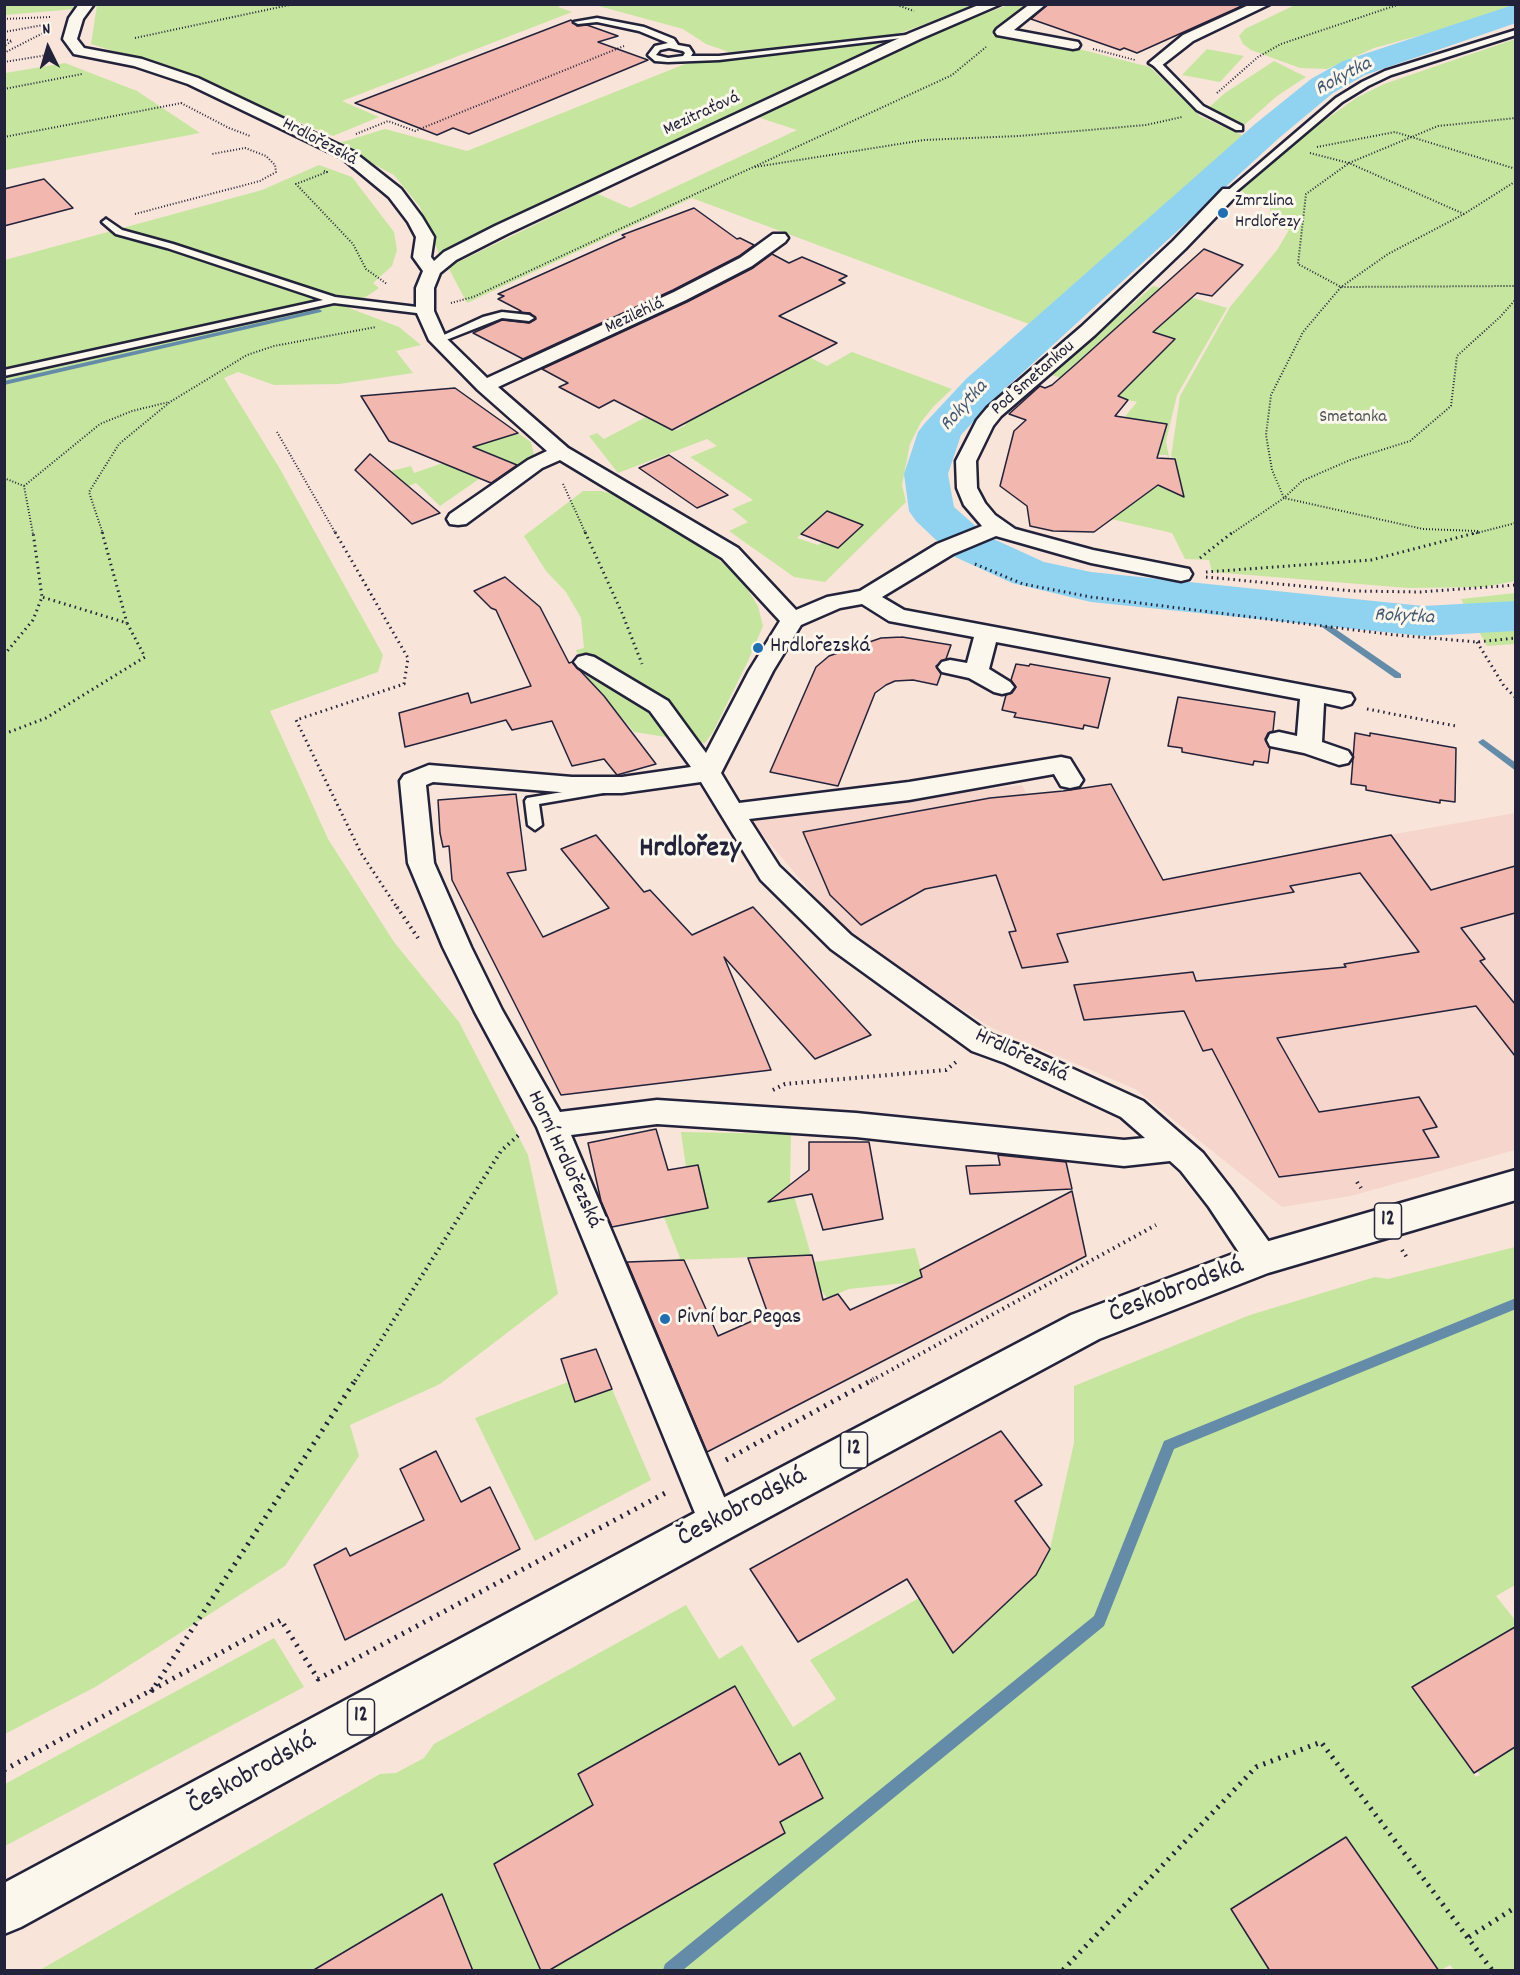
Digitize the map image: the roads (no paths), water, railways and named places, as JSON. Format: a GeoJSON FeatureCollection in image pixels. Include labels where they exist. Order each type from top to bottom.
{"type":"FeatureCollection","features":[{"type":"Feature","properties":{"kind":"main road","name":"Českobrodská"},"geometry":{"type":"LineString","coordinates":[[4,1910],[717,1523],[1085,1327],[1262,1259],[1515,1185]]}},
{"type":"Feature","properties":{"kind":"street","name":"Hrdlořezská"},"geometry":{"type":"LineString","coordinates":[[87,4],[69,19],[70,39],[79,51],[137,62],[193,81],[348,155],[395,193],[416,221],[425,237],[422,257],[432,271]]}},
{"type":"Feature","properties":{"kind":"street","name":"Mezitraťová"},"geometry":{"type":"LineString","coordinates":[[432,271],[450,256],[501,230],[915,36],[994,4]]}},
{"type":"Feature","properties":{"kind":"street"},"geometry":{"type":"LineString","coordinates":[[1039,4],[1002,32],[1073,45]]}},
{"type":"Feature","properties":{"kind":"street"},"geometry":{"type":"LineString","coordinates":[[1156,63],[1188,38],[1263,4]]}},
{"type":"Feature","properties":{"kind":"street","name":"Pod Smetankou"},"geometry":{"type":"LineString","coordinates":[[1181,574],[1081,554],[990,530],[967,488],[965,475],[970,449],[984,424],[994,412],[1088,331],[1179,245],[1229,193]]}},
{"type":"Feature","properties":{"kind":"street","name":"Mezilehlá"},"geometry":{"type":"LineString","coordinates":[[485,386],[680,296],[746,262],[778,238]]}},
{"type":"Feature","properties":{"kind":"street"},"geometry":{"type":"LineString","coordinates":[[432,271],[425,288],[425,315],[438,340],[485,386],[561,452],[730,552],[792,620]]}},
{"type":"Feature","properties":{"kind":"street"},"geometry":{"type":"LineString","coordinates":[[458,519],[536,464],[561,452]]}},
{"type":"Feature","properties":{"kind":"street"},"geometry":{"type":"LineString","coordinates":[[622,785],[708,773],[761,671],[792,620],[835,602],[866,597],[945,549],[990,530]]}},
{"type":"Feature","properties":{"kind":"street"},"geometry":{"type":"LineString","coordinates":[[866,597],[897,616],[1342,699]]}},
{"type":"Feature","properties":{"kind":"street"},"geometry":{"type":"LineString","coordinates":[[976,672],[987,632]]}},
{"type":"Feature","properties":{"kind":"street","name":"Hrdlořezská"},"geometry":{"type":"LineString","coordinates":[[586,662],[659,706],[708,773],[770,873],[841,942],[982,1043],[1015,1055],[1132,1109],[1192,1162],[1262,1259]]}},
{"type":"Feature","properties":{"kind":"street"},"geometry":{"type":"LineString","coordinates":[[950,667],[976,672],[1002,687]]}},
{"type":"Feature","properties":{"kind":"street"},"geometry":{"type":"LineString","coordinates":[[1309,746],[1312,693]]}},
{"type":"Feature","properties":{"kind":"street"},"geometry":{"type":"LineString","coordinates":[[1279,740],[1309,746],[1339,757]]}},
{"type":"Feature","properties":{"kind":"street"},"geometry":{"type":"LineString","coordinates":[[733,812],[909,791],[1061,765],[1070,780]]}},
{"type":"Feature","properties":{"kind":"street","name":"Horní Hrdlořezská"},"geometry":{"type":"LineString","coordinates":[[622,785],[572,785],[429,772],[413,781],[421,863],[484,1003],[552,1125],[717,1523]]}},
{"type":"Feature","properties":{"kind":"street"},"geometry":{"type":"LineString","coordinates":[[552,1125],[657,1112],[856,1125],[1124,1153],[1174,1148]]}},
{"type":"Feature","properties":{"kind":"lane"},"geometry":{"type":"LineString","coordinates":[[578,21],[597,20],[641,29],[671,41],[674,45],[658,48],[652,52],[654,57],[663,60],[719,58],[915,36]]}},
{"type":"Feature","properties":{"kind":"lane"},"geometry":{"type":"LineString","coordinates":[[1229,193],[1339,100],[1365,84],[1389,73],[1515,32]]}},
{"type":"Feature","properties":{"kind":"lane"},"geometry":{"type":"LineString","coordinates":[[669,46],[686,49],[689,53],[685,58]]}},
{"type":"Feature","properties":{"kind":"lane"},"geometry":{"type":"LineString","coordinates":[[1156,63],[1200,108],[1239,128]]}},
{"type":"Feature","properties":{"kind":"lane"},"geometry":{"type":"LineString","coordinates":[[106,222],[119,232],[170,246],[334,300],[425,315]]}},
{"type":"Feature","properties":{"kind":"lane"},"geometry":{"type":"LineString","coordinates":[[4,374],[334,300]]}},
{"type":"Feature","properties":{"kind":"lane"},"geometry":{"type":"LineString","coordinates":[[438,340],[486,319],[502,315],[529,318]]}},
{"type":"Feature","properties":{"kind":"lane"},"geometry":{"type":"LineString","coordinates":[[535,825],[532,801],[622,785]]}},
{"type":"Feature","properties":{"kind":"waterway","name":"Rokytka"},"geometry":{"type":"LineString","coordinates":[[1516,13],[1354,68],[1322,86],[1267,131],[981,388],[940,432],[926,474],[932,511],[970,546],[1029,573],[1091,587],[1423,621],[1516,616]]}},
{"type":"Feature","properties":{"kind":"waterway"},"geometry":{"type":"LineString","coordinates":[[4,383],[319,311]]}},
{"type":"Feature","properties":{"kind":"waterway"},"geometry":{"type":"LineString","coordinates":[[1302,609],[1398,676]]}},
{"type":"Feature","properties":{"kind":"waterway"},"geometry":{"type":"LineString","coordinates":[[1483,742],[1516,768]]}},
{"type":"Feature","properties":{"kind":"waterway"},"geometry":{"type":"LineString","coordinates":[[671,1970],[1099,1621],[1169,1445],[1516,1303]]}},
{"type":"Feature","properties":{"kind":"place","name":"Zmrzlina Hrdlořezy"},"geometry":{"type":"Point","coordinates":[1223,213]}},
{"type":"Feature","properties":{"kind":"place","name":"Hrdlořezská"},"geometry":{"type":"Point","coordinates":[758,648]}},
{"type":"Feature","properties":{"kind":"place","name":"Pivní bar Pegas"},"geometry":{"type":"Point","coordinates":[665,1319]}},
{"type":"Feature","properties":{"kind":"district","name":"Hrdlořezy"},"geometry":{"type":"Point","coordinates":[690,851]}},
{"type":"Feature","properties":{"kind":"park label","name":"Smetanka"},"geometry":{"type":"Point","coordinates":[1353,419]}}]}
